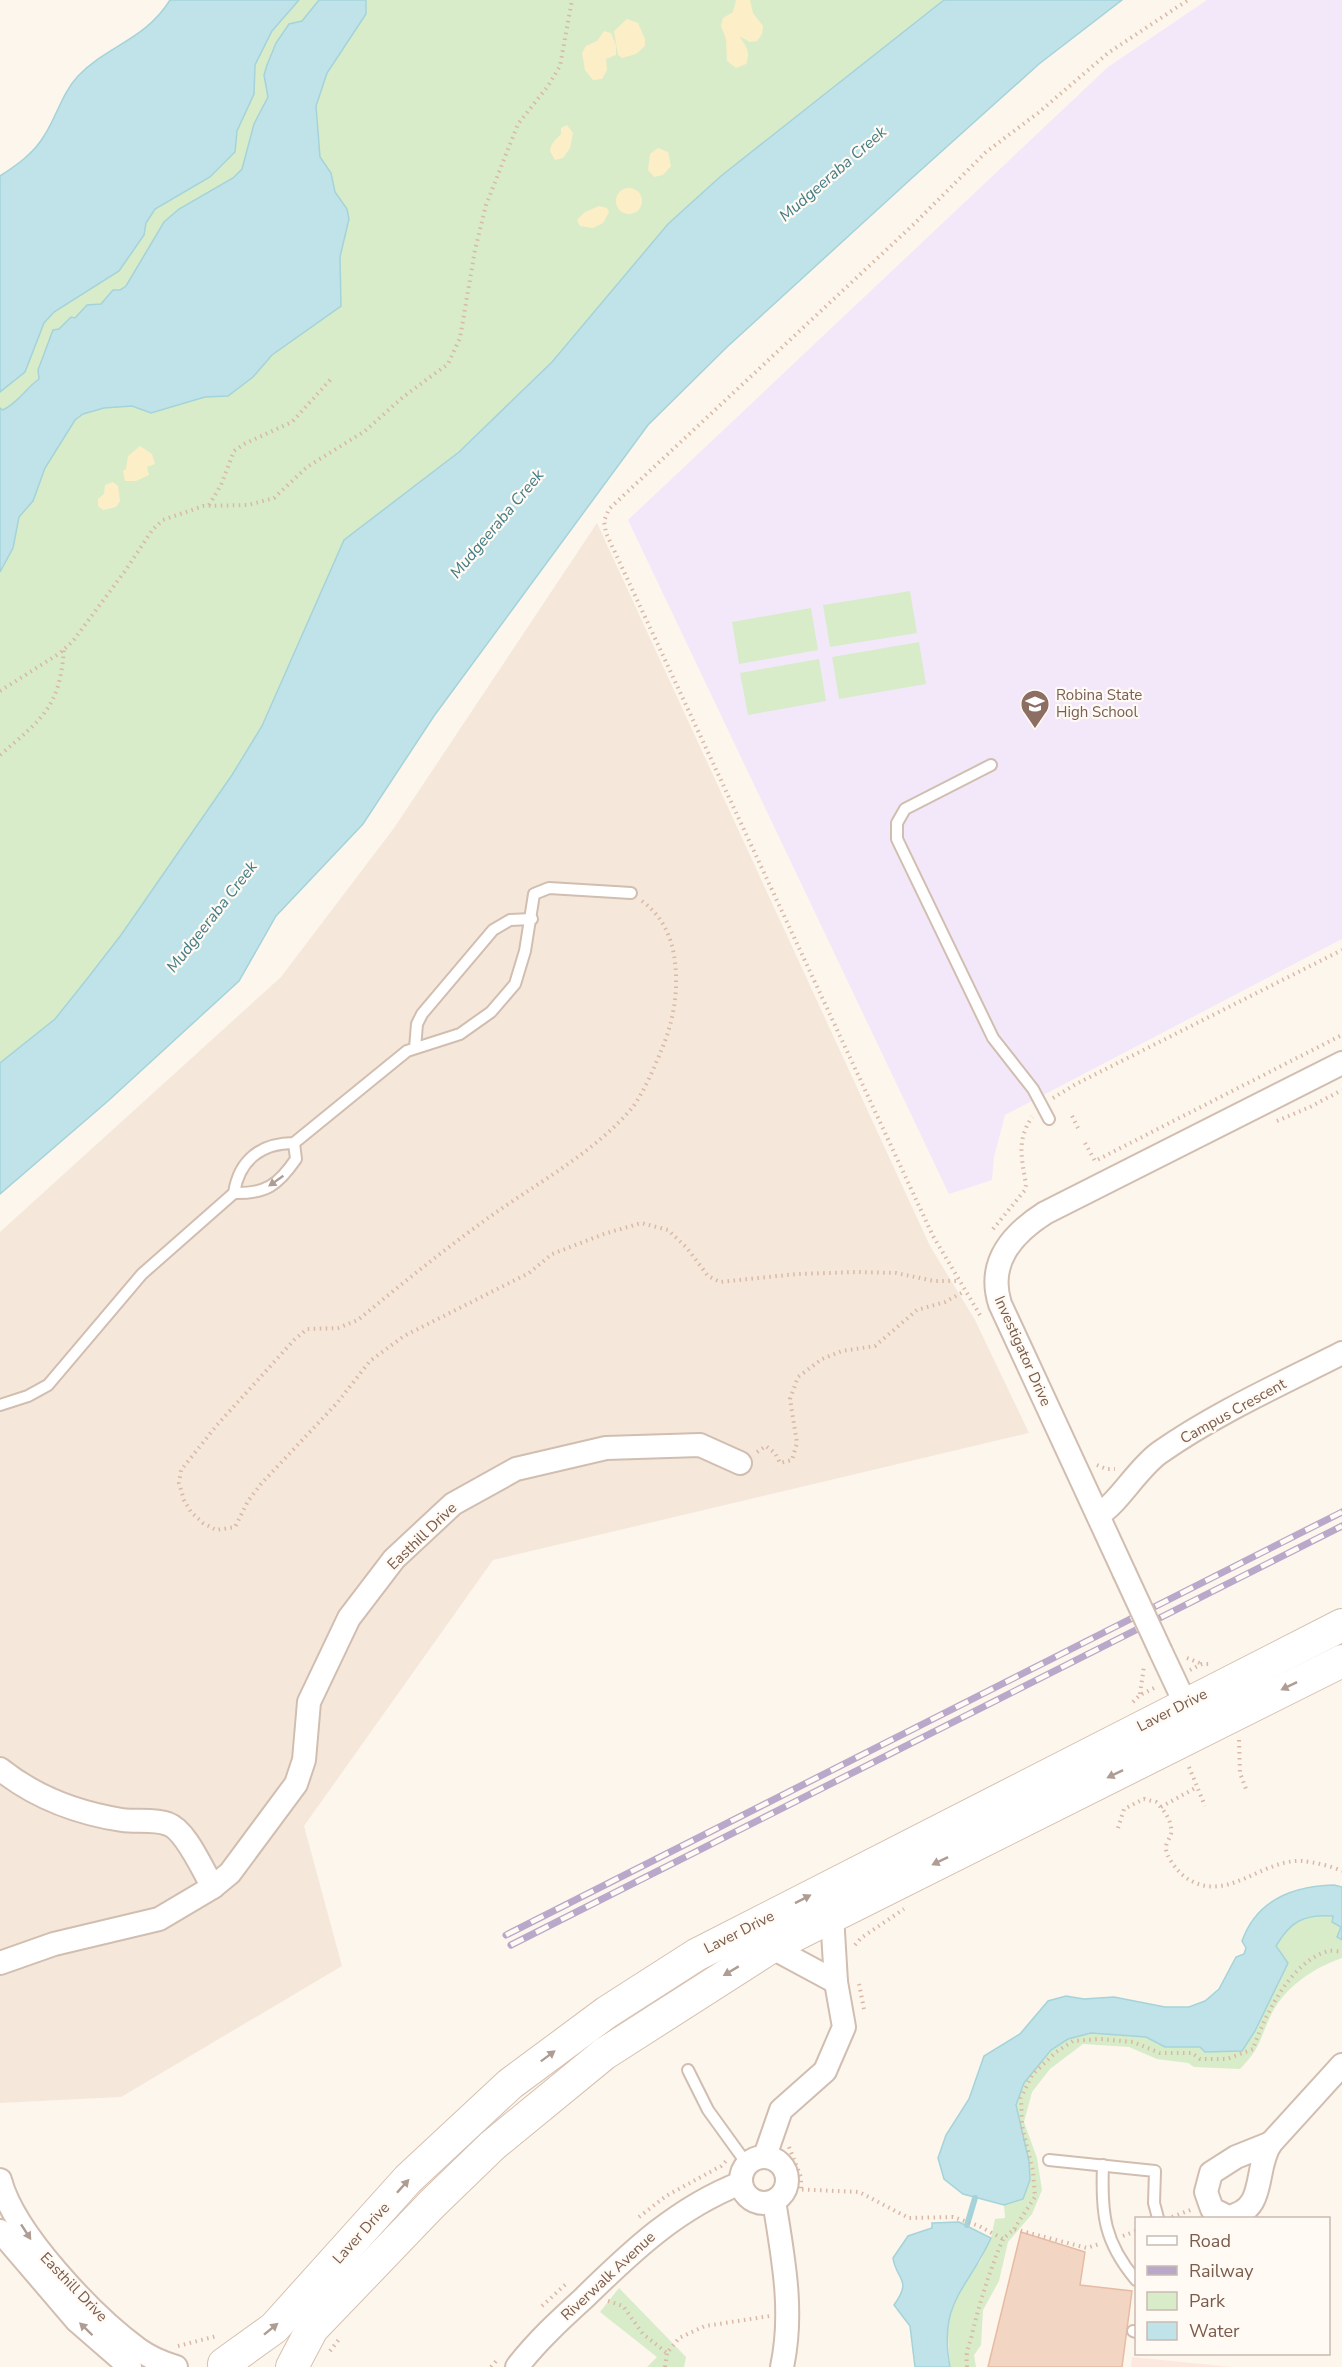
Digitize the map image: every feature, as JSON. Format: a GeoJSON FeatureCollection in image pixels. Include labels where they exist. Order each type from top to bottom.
{"type":"FeatureCollection","features":[{"type":"Feature","properties":{"kind":"street","name":"Investigator Drive"},"geometry":{"type":"LineString","coordinates":[[1185,1703],[1152,1654],[1124,1572],[998,1298],[997,1269],[1008,1245],[1045,1213],[1342,1063]]}},
{"type":"Feature","properties":{"kind":"street","name":"Campus Crescent"},"geometry":{"type":"LineString","coordinates":[[1098,1515],[1112,1504],[1131,1479],[1161,1452],[1235,1408],[1342,1353]]}},
{"type":"Feature","properties":{"kind":"street","name":"Easthill Drive"},"geometry":{"type":"LineString","coordinates":[[0,1963],[44,1947],[159,1919],[213,1887],[230,1873],[296,1784],[303,1761],[309,1702],[349,1618],[394,1559],[453,1504],[516,1470],[606,1448],[700,1445],[740,1463]]}},
{"type":"Feature","properties":{"kind":"street"},"geometry":{"type":"LineString","coordinates":[[1084,1486],[1131,1479]]}},
{"type":"Feature","properties":{"kind":"street","name":"Laver Drive"},"geometry":{"type":"LineString","coordinates":[[226,2366],[274,2328],[408,2180],[510,2084],[608,2012],[696,1955],[1342,1624]]}},
{"type":"Feature","properties":{"kind":"street","name":"Laver Drive"},"geometry":{"type":"LineString","coordinates":[[292,2367],[312,2329],[432,2204],[493,2145],[604,2054],[771,1947],[1342,1661]]}},
{"type":"Feature","properties":{"kind":"street"},"geometry":{"type":"LineString","coordinates":[[0,1769],[22,1786],[57,1803],[121,1820],[168,1824],[182,1835],[213,1887]]}},
{"type":"Feature","properties":{"kind":"street"},"geometry":{"type":"LineString","coordinates":[[787,2194],[759,2203],[743,2190],[751,2168],[781,2110],[825,2071],[844,2027],[843,1977],[832,1915]]}},
{"type":"Feature","properties":{"kind":"street"},"geometry":{"type":"LineString","coordinates":[[771,1947],[843,1977]]}},
{"type":"Feature","properties":{"kind":"street"},"geometry":{"type":"LineString","coordinates":[[1231,2217],[1247,2210],[1254,2201],[1262,2159],[1271,2143],[1342,2066]]}},
{"type":"Feature","properties":{"kind":"street"},"geometry":{"type":"LineString","coordinates":[[1227,2217],[1212,2209],[1207,2201],[1208,2177],[1228,2161],[1271,2143]]}},
{"type":"Feature","properties":{"kind":"street"},"geometry":{"type":"LineString","coordinates":[[751,2168],[778,2162],[787,2174],[788,2315],[782,2367]]}},
{"type":"Feature","properties":{"kind":"street","name":"Riverwalk Avenue"},"geometry":{"type":"LineString","coordinates":[[517,2367],[632,2250],[663,2224],[751,2168]]}},
{"type":"Feature","properties":{"kind":"street","name":"Easthill Drive"},"geometry":{"type":"LineString","coordinates":[[0,2180],[27,2235],[92,2308],[139,2350],[176,2367]]}},
{"type":"Feature","properties":{"kind":"street","name":"Easthill Drive"},"geometry":{"type":"LineString","coordinates":[[0,2230],[77,2321],[130,2367]]}},
{"type":"Feature","properties":{"kind":"lane"},"geometry":{"type":"LineString","coordinates":[[991,765],[905,810],[897,823],[897,839],[990,1032],[999,1048],[1033,1089],[1049,1119]]}},
{"type":"Feature","properties":{"kind":"lane"},"geometry":{"type":"LineString","coordinates":[[234,1193],[236,1175],[252,1156],[279,1143],[294,1143],[407,1051],[460,1034],[491,1012],[515,984],[532,919],[534,894],[549,888],[632,893]]}},
{"type":"Feature","properties":{"kind":"lane"},"geometry":{"type":"LineString","coordinates":[[415,1048],[417,1024],[422,1014],[493,930],[510,920],[532,919]]}},
{"type":"Feature","properties":{"kind":"lane"},"geometry":{"type":"LineString","coordinates":[[0,1405],[28,1396],[48,1385],[142,1274],[234,1193],[255,1193],[282,1180],[296,1159],[294,1143]]}},
{"type":"Feature","properties":{"kind":"lane"},"geometry":{"type":"LineString","coordinates":[[688,2070],[708,2110],[751,2168]]}},
{"type":"Feature","properties":{"kind":"lane"},"geometry":{"type":"LineString","coordinates":[[1049,2160],[1155,2171],[1154,2203],[1158,2217]]}},
{"type":"Feature","properties":{"kind":"lane"},"geometry":{"type":"LineString","coordinates":[[1103,2166],[1104,2223],[1125,2267],[1135,2278]]}},
{"type":"Feature","properties":{"kind":"path"},"geometry":{"type":"LineString","coordinates":[[0,691],[64,649],[120,578],[153,529],[174,514],[208,505],[248,506],[274,498],[307,467],[365,431],[404,397],[448,364],[460,338],[475,250],[486,205],[518,124],[549,86],[560,66],[572,0]]}},
{"type":"Feature","properties":{"kind":"path"},"geometry":{"type":"LineString","coordinates":[[985,1324],[933,1236],[883,1131],[606,533],[604,521],[609,509],[914,224],[986,152],[1038,113],[1108,53],[1188,0]]}},
{"type":"Feature","properties":{"kind":"path"},"geometry":{"type":"LineString","coordinates":[[208,505],[221,485],[234,451],[292,422],[331,379]]}},
{"type":"Feature","properties":{"kind":"path"},"geometry":{"type":"LineString","coordinates":[[0,754],[37,725],[46,714],[58,685],[64,649]]}},
{"type":"Feature","properties":{"kind":"path"},"geometry":{"type":"LineString","coordinates":[[632,893],[652,908],[669,932],[675,950],[676,986],[668,1033],[652,1072],[634,1106],[605,1135],[483,1221],[358,1320],[338,1328],[307,1329],[294,1340],[217,1425],[181,1470],[179,1483],[190,1512],[216,1530],[235,1527],[248,1500],[337,1403],[370,1360],[404,1336],[529,1273],[552,1254],[641,1222],[668,1230],[687,1248],[708,1276],[720,1282],[797,1274],[857,1272],[896,1273],[934,1281],[960,1281]]}},
{"type":"Feature","properties":{"kind":"path"},"geometry":{"type":"LineString","coordinates":[[990,1235],[1003,1214],[1025,1190],[1026,1185],[1019,1154],[1021,1141],[1030,1118],[1042,1107],[1060,1093],[1342,950]]}},
{"type":"Feature","properties":{"kind":"path"},"geometry":{"type":"LineString","coordinates":[[1085,1143],[1095,1161],[1342,1035]]}},
{"type":"Feature","properties":{"kind":"path"},"geometry":{"type":"LineString","coordinates":[[1274,1122],[1342,1090]]}},
{"type":"Feature","properties":{"kind":"path"},"geometry":{"type":"LineString","coordinates":[[1060,1093],[1063,1098]]}},
{"type":"Feature","properties":{"kind":"path"},"geometry":{"type":"LineString","coordinates":[[1072,1116],[1078,1128]]}},
{"type":"Feature","properties":{"kind":"path"},"geometry":{"type":"LineString","coordinates":[[740,1463],[766,1446],[775,1453],[780,1463],[792,1460],[797,1443],[790,1399],[798,1377],[822,1359],[842,1351],[875,1346],[917,1310],[945,1302],[965,1291]]}},
{"type":"Feature","properties":{"kind":"path"},"geometry":{"type":"LineString","coordinates":[[975,1305],[976,1299]]}},
{"type":"Feature","properties":{"kind":"path"},"geometry":{"type":"LineString","coordinates":[[1140,1695],[1152,1654]]}},
{"type":"Feature","properties":{"kind":"path"},"geometry":{"type":"LineString","coordinates":[[1240,1737],[1239,1759],[1246,1790]]}},
{"type":"Feature","properties":{"kind":"path"},"geometry":{"type":"LineString","coordinates":[[1189,1767],[1205,1806]]}},
{"type":"Feature","properties":{"kind":"path"},"geometry":{"type":"LineString","coordinates":[[1161,1807],[1197,1787]]}},
{"type":"Feature","properties":{"kind":"path"},"geometry":{"type":"LineString","coordinates":[[1118,1828],[1124,1809],[1150,1799],[1161,1807],[1171,1830],[1166,1847],[1171,1861],[1184,1877],[1207,1887],[1223,1888],[1269,1869],[1301,1861],[1342,1871]]}},
{"type":"Feature","properties":{"kind":"path"},"geometry":{"type":"LineString","coordinates":[[864,2013],[843,1977],[850,1961],[848,1958],[861,1938],[882,1926],[914,1902]]}},
{"type":"Feature","properties":{"kind":"path"},"geometry":{"type":"LineString","coordinates":[[967,2367],[965,2351],[973,2331],[976,2312],[1003,2240],[1014,2229],[1035,2197],[1033,2171],[1022,2126],[1021,2098],[1032,2075],[1056,2052],[1073,2041],[1100,2039],[1133,2042],[1160,2053],[1192,2053],[1200,2059],[1227,2059],[1252,2049],[1263,2019],[1300,1968],[1329,1951],[1342,1951]]}},
{"type":"Feature","properties":{"kind":"path"},"geometry":{"type":"LineString","coordinates":[[787,2194],[801,2177],[788,2143]]}},
{"type":"Feature","properties":{"kind":"path"},"geometry":{"type":"LineString","coordinates":[[787,2194],[859,2192],[909,2218],[953,2217],[1003,2240]]}},
{"type":"Feature","properties":{"kind":"path"},"geometry":{"type":"LineString","coordinates":[[1014,2229],[1087,2248],[1135,2232]]}},
{"type":"Feature","properties":{"kind":"path"},"geometry":{"type":"LineString","coordinates":[[591,2290],[603,2299],[623,2306],[643,2334],[667,2353]]}},
{"type":"Feature","properties":{"kind":"path"},"geometry":{"type":"LineString","coordinates":[[665,2367],[667,2353],[679,2338],[705,2326],[788,2315]]}},
{"type":"Feature","properties":{"kind":"path"},"geometry":{"type":"LineString","coordinates":[[325,2359],[342,2336]]}},
{"type":"Feature","properties":{"kind":"shaded area","name":"Robina State High School"},"geometry":{"type":"Polygon","coordinates":[[[1207,0],[1342,0],[1342,939],[1005,1115],[994,1157],[992,1180],[949,1194],[628,520],[1108,67],[1207,0]]]}},
{"type":"Feature","properties":{"kind":"shaded area"},"geometry":{"type":"Polygon","coordinates":[[[597,523],[930,1246],[975,1320],[1029,1433],[493,1560],[304,1826],[342,1966],[121,2097],[0,2103],[0,1232],[281,977],[394,828],[597,523]]]}},
{"type":"Feature","properties":{"kind":"shaded area"},"geometry":{"type":"Polygon","coordinates":[[[1132,2357],[1232,2367],[1131,2367],[1132,2357]]]}},
{"type":"Feature","properties":{"kind":"green space"},"geometry":{"type":"Polygon","coordinates":[[[223,0],[944,0],[721,176],[668,224],[552,362],[459,452],[344,540],[262,726],[232,775],[121,935],[55,1019],[0,1063],[0,272],[223,0]]]}},
{"type":"Feature","properties":{"kind":"green space"},"geometry":{"type":"Polygon","coordinates":[[[910,591],[917,633],[830,647],[823,605],[910,591]]]}},
{"type":"Feature","properties":{"kind":"green space"},"geometry":{"type":"Polygon","coordinates":[[[811,608],[818,650],[739,664],[732,622],[811,608]]]}},
{"type":"Feature","properties":{"kind":"green space"},"geometry":{"type":"Polygon","coordinates":[[[919,642],[926,684],[839,699],[832,657],[919,642]]]}},
{"type":"Feature","properties":{"kind":"green space"},"geometry":{"type":"Polygon","coordinates":[[[819,659],[826,701],[748,715],[740,673],[819,659]]]}},
{"type":"Feature","properties":{"kind":"green space"},"geometry":{"type":"Polygon","coordinates":[[[1319,1915],[1333,1916],[1342,1927],[1337,1937],[1342,1940],[1342,1958],[1320,1967],[1291,1988],[1270,2017],[1256,2050],[1240,2069],[1194,2067],[1188,2063],[1157,2059],[1129,2047],[1083,2044],[1050,2069],[1032,2092],[1024,2122],[1037,2158],[1042,2190],[1032,2214],[1008,2242],[999,2281],[983,2310],[981,2345],[974,2355],[976,2367],[950,2367],[947,2319],[960,2289],[981,2260],[991,2238],[995,2219],[1005,2218],[1004,2205],[1023,2199],[1030,2180],[1016,2105],[1024,2083],[1051,2050],[1068,2039],[1091,2033],[1146,2037],[1165,2047],[1201,2047],[1255,2031],[1287,1963],[1275,1946],[1293,1925],[1319,1915]]]}},
{"type":"Feature","properties":{"kind":"green space"},"geometry":{"type":"Polygon","coordinates":[[[619,2288],[686,2357],[684,2367],[647,2367],[657,2357],[600,2312],[619,2288]]]}},
{"type":"Feature","properties":{"kind":"sand"},"geometry":{"type":"Polygon","coordinates":[[[736,0],[750,0],[753,13],[763,26],[762,34],[757,41],[750,42],[739,36],[746,46],[748,56],[746,64],[736,68],[727,61],[726,39],[721,26],[723,18],[733,12],[736,0]]]}},
{"type":"Feature","properties":{"kind":"sand"},"geometry":{"type":"Polygon","coordinates":[[[627,19],[638,23],[645,39],[645,46],[636,54],[622,58],[618,55],[614,31],[627,19]]]}},
{"type":"Feature","properties":{"kind":"sand"},"geometry":{"type":"Polygon","coordinates":[[[604,31],[611,33],[616,45],[616,55],[606,59],[607,70],[602,79],[593,80],[585,70],[582,53],[586,46],[597,41],[604,31]]]}},
{"type":"Feature","properties":{"kind":"sand"},"geometry":{"type":"Polygon","coordinates":[[[567,125],[573,133],[570,148],[563,158],[555,160],[550,151],[551,148],[561,134],[561,128],[567,125]]]}},
{"type":"Feature","properties":{"kind":"sand"},"geometry":{"type":"Polygon","coordinates":[[[658,148],[668,152],[671,166],[663,175],[654,177],[648,170],[650,154],[658,148]]]}},
{"type":"Feature","properties":{"kind":"sand"},"geometry":{"type":"Polygon","coordinates":[[[629,188],[638,192],[642,201],[638,210],[629,214],[620,210],[616,201],[620,192],[629,188]]]}},
{"type":"Feature","properties":{"kind":"sand"},"geometry":{"type":"Polygon","coordinates":[[[599,206],[607,208],[609,212],[603,223],[593,228],[580,226],[577,220],[585,212],[599,206]]]}},
{"type":"Feature","properties":{"kind":"sand"},"geometry":{"type":"Polygon","coordinates":[[[140,446],[152,454],[155,464],[147,467],[149,475],[136,481],[125,481],[123,471],[126,469],[128,456],[140,446]]]}},
{"type":"Feature","properties":{"kind":"sand"},"geometry":{"type":"Polygon","coordinates":[[[113,482],[118,486],[120,501],[116,507],[103,510],[98,506],[98,499],[104,494],[105,485],[113,482]]]}},
{"type":"Feature","properties":{"kind":"water"},"geometry":{"type":"Polygon","coordinates":[[[170,0],[299,0],[272,31],[255,65],[254,94],[237,131],[235,152],[210,177],[155,209],[146,223],[144,235],[119,271],[54,312],[44,323],[25,372],[0,392],[0,176],[25,158],[40,142],[78,76],[149,24],[170,0]]]}},
{"type":"Feature","properties":{"kind":"water"},"geometry":{"type":"Polygon","coordinates":[[[319,0],[366,0],[366,14],[327,73],[316,106],[320,157],[331,173],[335,192],[347,209],[349,219],[340,257],[341,306],[272,355],[253,377],[228,396],[205,397],[151,413],[132,406],[104,408],[83,414],[75,420],[45,468],[33,501],[19,517],[13,548],[0,572],[0,408],[3,410],[9,406],[39,379],[38,370],[53,330],[59,329],[71,317],[75,318],[87,305],[101,304],[113,290],[120,290],[126,286],[164,222],[179,209],[233,178],[242,169],[254,124],[268,97],[264,75],[276,43],[289,24],[302,21],[319,0]]]}},
{"type":"Feature","properties":{"kind":"water","name":"Mudgeeraba Creek"},"geometry":{"type":"Polygon","coordinates":[[[944,0],[1122,0],[1039,64],[727,347],[648,425],[434,716],[363,824],[276,916],[239,981],[108,1101],[0,1194],[0,1063],[55,1019],[121,935],[232,775],[262,726],[344,540],[459,452],[552,362],[668,224],[721,176],[944,0]]]}},
{"type":"Feature","properties":{"kind":"water"},"geometry":{"type":"Polygon","coordinates":[[[1334,1885],[1342,1887],[1342,1940],[1337,1937],[1341,1927],[1332,1922],[1333,1916],[1313,1916],[1292,1925],[1276,1946],[1288,1963],[1255,2031],[1242,2051],[1205,2052],[1200,2047],[1165,2047],[1146,2037],[1091,2033],[1068,2039],[1051,2050],[1024,2083],[1016,2105],[1029,2161],[1030,2180],[1023,2199],[1004,2205],[963,2194],[944,2179],[938,2158],[946,2135],[969,2099],[984,2056],[1020,2034],[1048,2001],[1066,1996],[1084,1999],[1114,1997],[1165,2007],[1189,2007],[1205,2001],[1219,1989],[1236,1957],[1244,1954],[1246,1948],[1242,1941],[1257,1915],[1267,1905],[1291,1892],[1334,1885]]]}},
{"type":"Feature","properties":{"kind":"water"},"geometry":{"type":"Polygon","coordinates":[[[959,2222],[991,2238],[951,2311],[947,2345],[950,2367],[915,2367],[910,2326],[894,2305],[903,2285],[893,2258],[908,2236],[932,2228],[932,2223],[959,2222]]]}},
{"type":"Feature","properties":{"kind":"building"},"geometry":{"type":"Polygon","coordinates":[[[1021,2232],[1085,2252],[1080,2285],[1132,2291],[1122,2367],[988,2367],[1021,2232]]]}},
{"type":"Feature","properties":{"kind":"waterway"},"geometry":{"type":"LineString","coordinates":[[967,2225],[975,2198]]}},
{"type":"Feature","properties":{"kind":"railway"},"geometry":{"type":"LineString","coordinates":[[506,1935],[1342,1512]]}},
{"type":"Feature","properties":{"kind":"railway"},"geometry":{"type":"LineString","coordinates":[[511,1945],[1342,1526]]}},
{"type":"Feature","properties":{"kind":"place","name":"Robina State High School"},"geometry":{"type":"Point","coordinates":[1035,730]}}]}
